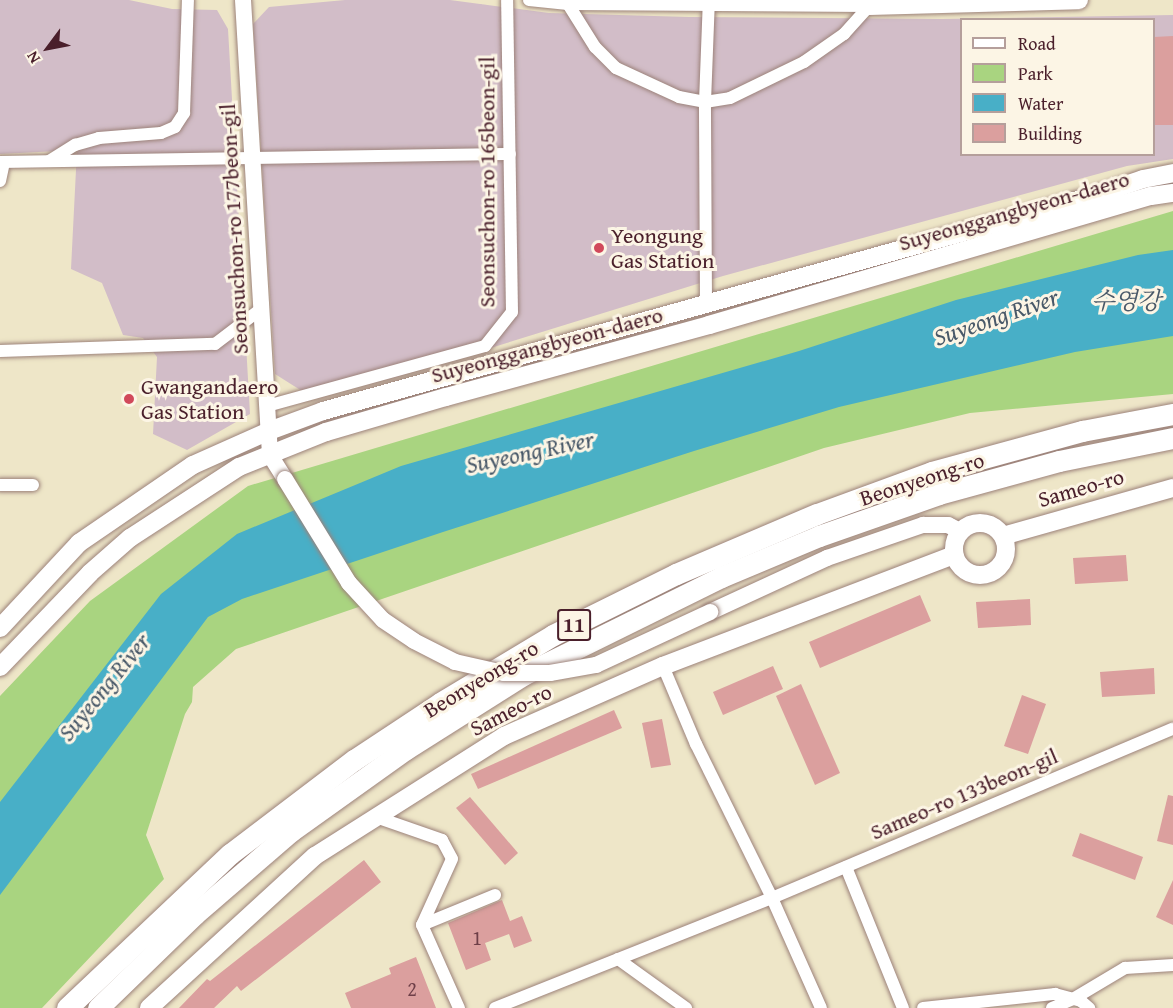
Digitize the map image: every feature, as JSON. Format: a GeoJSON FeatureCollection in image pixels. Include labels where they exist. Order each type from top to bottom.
{"type":"FeatureCollection","features":[{"type":"Feature","properties":{"kind":"highway","name":"Beonyeong-ro"},"geometry":{"type":"LineString","coordinates":[[67,1008],[230,854],[354,760],[440,703],[553,635],[687,569],[817,514],[932,472],[1082,431],[1173,414]]}},
{"type":"Feature","properties":{"kind":"highway","name":"Beonyeong-ro"},"geometry":{"type":"LineString","coordinates":[[98,1008],[195,914],[291,831],[406,749],[523,675],[710,582],[819,536],[939,494],[1059,461],[1173,438]]}},
{"type":"Feature","properties":{"kind":"main road"},"geometry":{"type":"LineString","coordinates":[[869,6],[1079,0]]}},
{"type":"Feature","properties":{"kind":"main road","name":"Suyeonggangbyeon-daero"},"geometry":{"type":"LineString","coordinates":[[0,628],[79,543],[193,465],[269,431],[323,411],[1100,194],[1143,179],[1173,173]]}},
{"type":"Feature","properties":{"kind":"main road","name":"Suyeonggangbyeon-daero"},"geometry":{"type":"LineString","coordinates":[[0,667],[90,573],[130,538],[239,467],[326,432],[709,325],[1151,196],[1173,192]]}},
{"type":"Feature","properties":{"kind":"main road","name":"Sameo-ro"},"geometry":{"type":"LineString","coordinates":[[1003,536],[1173,488]]}},
{"type":"Feature","properties":{"kind":"main road"},"geometry":{"type":"LineString","coordinates":[[983,523],[991,525],[1003,536],[1005,554],[1002,563],[988,574],[970,573],[957,562],[954,555],[956,538],[967,526],[983,523]]}},
{"type":"Feature","properties":{"kind":"main road","name":"Sameo-ro"},"geometry":{"type":"LineString","coordinates":[[149,1008],[315,856],[504,736],[663,666],[954,555]]}},
{"type":"Feature","properties":{"kind":"street"},"geometry":{"type":"LineString","coordinates":[[48,161],[75,145],[99,138],[161,133],[175,127],[184,113],[188,0]]}},
{"type":"Feature","properties":{"kind":"street","name":"Seonsuchon-ro 177beon-gil"},"geometry":{"type":"LineString","coordinates":[[243,0],[270,455]]}},
{"type":"Feature","properties":{"kind":"street","name":"Seonsuchon-ro 165beon-gil"},"geometry":{"type":"LineString","coordinates":[[267,406],[485,346],[512,312],[507,0]]}},
{"type":"Feature","properties":{"kind":"street"},"geometry":{"type":"LineString","coordinates":[[529,0],[568,4],[709,3],[869,6]]}},
{"type":"Feature","properties":{"kind":"street"},"geometry":{"type":"LineString","coordinates":[[706,305],[705,102],[709,3]]}},
{"type":"Feature","properties":{"kind":"street"},"geometry":{"type":"LineString","coordinates":[[568,4],[595,47],[616,68],[679,97],[705,102],[730,98],[804,63],[844,34],[869,6]]}},
{"type":"Feature","properties":{"kind":"street"},"geometry":{"type":"LineString","coordinates":[[0,181],[2,162],[510,154]]}},
{"type":"Feature","properties":{"kind":"street"},"geometry":{"type":"LineString","coordinates":[[0,351],[215,344],[261,309]]}},
{"type":"Feature","properties":{"kind":"street"},"geometry":{"type":"LineString","coordinates":[[270,455],[343,574],[382,620],[414,641],[455,662],[504,673],[550,673],[596,665],[827,558],[923,525],[948,525],[960,531]]}},
{"type":"Feature","properties":{"kind":"street"},"geometry":{"type":"LineString","coordinates":[[0,485],[33,484]]}},
{"type":"Feature","properties":{"kind":"street"},"geometry":{"type":"LineString","coordinates":[[663,666],[696,744],[772,898],[821,1008]]}},
{"type":"Feature","properties":{"kind":"street","name":"Sameo-ro 133beon-gil"},"geometry":{"type":"LineString","coordinates":[[495,1008],[772,898],[1173,729]]}},
{"type":"Feature","properties":{"kind":"street"},"geometry":{"type":"LineString","coordinates":[[376,818],[442,840],[452,859],[422,925],[459,1008]]}},
{"type":"Feature","properties":{"kind":"street"},"geometry":{"type":"LineString","coordinates":[[846,867],[903,1008]]}},
{"type":"Feature","properties":{"kind":"street"},"geometry":{"type":"LineString","coordinates":[[422,925],[495,895]]}},
{"type":"Feature","properties":{"kind":"street"},"geometry":{"type":"LineString","coordinates":[[618,959],[686,1008]]}},
{"type":"Feature","properties":{"kind":"street"},"geometry":{"type":"LineString","coordinates":[[1052,1008],[1073,999],[1125,968],[1173,965]]}},
{"type":"Feature","properties":{"kind":"street"},"geometry":{"type":"LineString","coordinates":[[923,1008],[1054,994],[1073,999],[1089,1008]]}},
{"type":"Feature","properties":{"kind":"shaded area"},"geometry":{"type":"Polygon","coordinates":[[[0,0],[129,0],[172,9],[217,10],[228,29],[250,414],[187,450],[153,434],[157,357],[143,338],[123,335],[102,283],[71,269],[77,150],[0,154],[0,0]]]}},
{"type":"Feature","properties":{"kind":"shaded area"},"geometry":{"type":"Polygon","coordinates":[[[345,0],[450,0],[549,13],[689,17],[960,19],[960,156],[1155,156],[1155,18],[1000,18],[1173,15],[1173,159],[1127,166],[723,276],[400,376],[313,398],[275,374],[253,24],[269,7],[345,0]]]}},
{"type":"Feature","properties":{"kind":"green space"},"geometry":{"type":"Polygon","coordinates":[[[1173,211],[1173,394],[970,413],[824,448],[236,649],[193,687],[192,702],[185,714],[146,835],[164,879],[42,1008],[0,1008],[0,696],[90,601],[248,486],[1173,211]]]}},
{"type":"Feature","properties":{"kind":"water","name":"수영강"},"geometry":{"type":"Polygon","coordinates":[[[1173,250],[1173,336],[1075,352],[839,407],[443,532],[242,599],[208,617],[0,895],[0,802],[161,594],[237,534],[401,466],[799,351],[956,300],[1138,255],[1173,250]]]}},
{"type":"Feature","properties":{"kind":"building"},"geometry":{"type":"Polygon","coordinates":[[[1173,36],[1173,125],[1155,125],[1155,37],[1173,36]]]}},
{"type":"Feature","properties":{"kind":"building"},"geometry":{"type":"Polygon","coordinates":[[[1126,555],[1128,581],[1075,584],[1073,558],[1126,555]]]}},
{"type":"Feature","properties":{"kind":"building"},"geometry":{"type":"Polygon","coordinates":[[[920,595],[931,621],[820,668],[809,642],[920,595]]]}},
{"type":"Feature","properties":{"kind":"building"},"geometry":{"type":"Polygon","coordinates":[[[1030,599],[1031,625],[978,628],[976,602],[1030,599]]]}},
{"type":"Feature","properties":{"kind":"building"},"geometry":{"type":"Polygon","coordinates":[[[773,666],[783,689],[723,715],[713,692],[773,666]]]}},
{"type":"Feature","properties":{"kind":"building"},"geometry":{"type":"Polygon","coordinates":[[[1154,668],[1155,694],[1102,697],[1100,672],[1154,668]]]}},
{"type":"Feature","properties":{"kind":"building"},"geometry":{"type":"Polygon","coordinates":[[[801,684],[840,773],[815,785],[776,696],[801,684]]]}},
{"type":"Feature","properties":{"kind":"building"},"geometry":{"type":"Polygon","coordinates":[[[1022,695],[1046,704],[1028,754],[1004,746],[1022,695]]]}},
{"type":"Feature","properties":{"kind":"building"},"geometry":{"type":"Polygon","coordinates":[[[614,710],[622,728],[478,789],[471,774],[614,710]]]}},
{"type":"Feature","properties":{"kind":"building"},"geometry":{"type":"Polygon","coordinates":[[[662,719],[671,765],[651,768],[642,723],[662,719]]]}},
{"type":"Feature","properties":{"kind":"building"},"geometry":{"type":"Polygon","coordinates":[[[1168,795],[1173,796],[1173,845],[1157,841],[1168,795]]]}},
{"type":"Feature","properties":{"kind":"building"},"geometry":{"type":"Polygon","coordinates":[[[470,797],[518,853],[505,865],[456,808],[470,797]]]}},
{"type":"Feature","properties":{"kind":"building"},"geometry":{"type":"Polygon","coordinates":[[[1080,833],[1143,857],[1135,880],[1072,856],[1080,833]]]}},
{"type":"Feature","properties":{"kind":"building"},"geometry":{"type":"Polygon","coordinates":[[[364,860],[381,882],[241,991],[237,986],[214,1008],[179,1008],[207,979],[210,981],[364,860]]]}},
{"type":"Feature","properties":{"kind":"building"},"geometry":{"type":"Polygon","coordinates":[[[1173,880],[1173,925],[1156,917],[1173,880]]]}},
{"type":"Feature","properties":{"kind":"building"},"geometry":{"type":"Polygon","coordinates":[[[502,900],[510,921],[522,916],[532,941],[514,948],[509,934],[485,943],[491,960],[466,970],[448,923],[502,900]]]}},
{"type":"Feature","properties":{"kind":"building"},"geometry":{"type":"Polygon","coordinates":[[[416,957],[436,1008],[351,1008],[345,993],[391,974],[389,968],[416,957]]]}},
{"type":"Feature","properties":{"kind":"place","name":"Yeongung Gas Station"},"geometry":{"type":"Point","coordinates":[599,248]}},
{"type":"Feature","properties":{"kind":"place","name":"Gwangandaero Gas Station"},"geometry":{"type":"Point","coordinates":[129,399]}},
{"type":"Feature","properties":{"kind":"water label","name":"Suyeong River"},"geometry":{"type":"Point","coordinates":[996,317]}},
{"type":"Feature","properties":{"kind":"water label","name":"Suyeong River"},"geometry":{"type":"Point","coordinates":[530,452]}},
{"type":"Feature","properties":{"kind":"water label","name":"Suyeong River"},"geometry":{"type":"Point","coordinates":[104,687]}}]}
